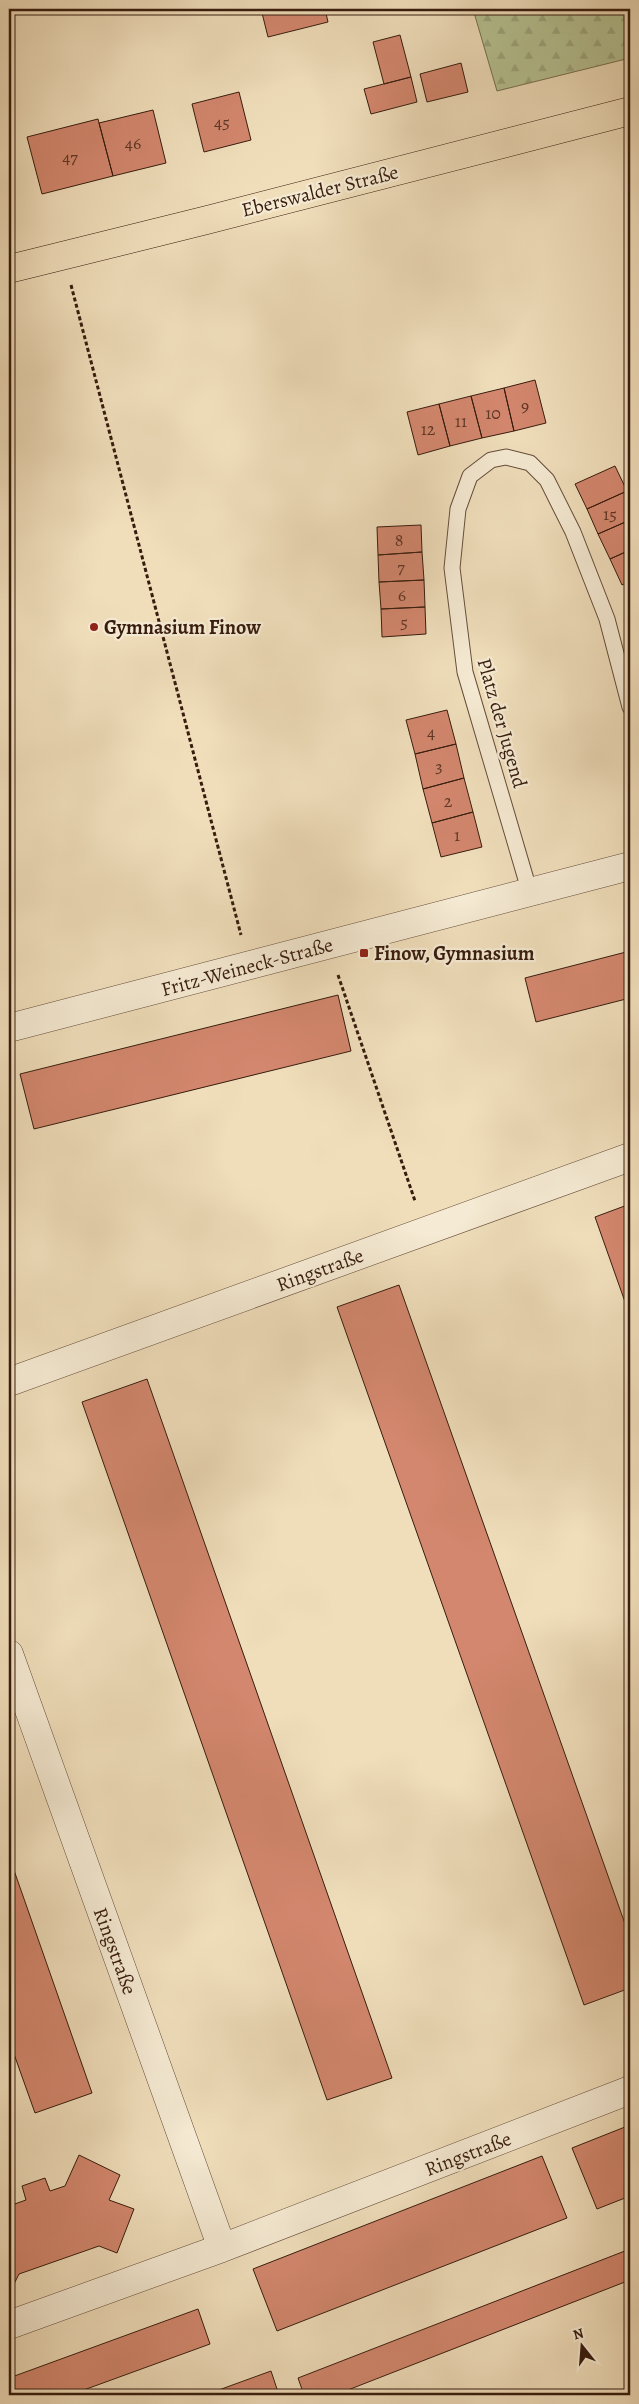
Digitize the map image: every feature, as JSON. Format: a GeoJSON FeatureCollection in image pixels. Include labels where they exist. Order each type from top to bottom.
{"type":"FeatureCollection","features":[{"type":"Feature","properties":{"kind":"main road","name":"Eberswalder Straße"},"geometry":{"type":"LineString","coordinates":[[9,268],[217,218],[630,111]]}},
{"type":"Feature","properties":{"kind":"street","name":"Fritz-Weineck-Straße"},"geometry":{"type":"LineString","coordinates":[[9,1028],[250,967],[630,866]]}},
{"type":"Feature","properties":{"kind":"street","name":"Ringstraße"},"geometry":{"type":"LineString","coordinates":[[9,1382],[630,1158]]}},
{"type":"Feature","properties":{"kind":"street","name":"Ringstraße"},"geometry":{"type":"LineString","coordinates":[[9,1654],[222,2248]]}},
{"type":"Feature","properties":{"kind":"street","name":"Ringstraße"},"geometry":{"type":"LineString","coordinates":[[9,2325],[222,2248],[630,2090]]}},
{"type":"Feature","properties":{"kind":"lane","name":"Platz der Jugend"},"geometry":{"type":"LineString","coordinates":[[530,893],[464,672],[452,568],[458,509],[470,476],[491,460],[506,457],[530,463],[546,480],[573,532],[607,619],[630,707]]}},
{"type":"Feature","properties":{"kind":"path"},"geometry":{"type":"LineString","coordinates":[[75,302],[250,967]]}},
{"type":"Feature","properties":{"kind":"path"},"geometry":{"type":"LineString","coordinates":[[338,974],[416,1203]]}},
{"type":"Feature","properties":{"kind":"green space"},"geometry":{"type":"Polygon","coordinates":[[[473,9],[630,9],[630,58],[497,91],[473,9]]]}},
{"type":"Feature","properties":{"kind":"building"},"geometry":{"type":"Polygon","coordinates":[[[261,9],[325,9],[328,22],[268,37],[261,9]]]}},
{"type":"Feature","properties":{"kind":"building"},"geometry":{"type":"Polygon","coordinates":[[[342,9],[357,9],[343,12],[342,9]]]}},
{"type":"Feature","properties":{"kind":"building"},"geometry":{"type":"Polygon","coordinates":[[[400,35],[411,77],[384,84],[373,42],[400,35]]]}},
{"type":"Feature","properties":{"kind":"building"},"geometry":{"type":"Polygon","coordinates":[[[461,63],[468,92],[427,102],[420,74],[461,63]]]}},
{"type":"Feature","properties":{"kind":"building"},"geometry":{"type":"Polygon","coordinates":[[[411,77],[417,102],[371,114],[364,89],[411,77]]]}},
{"type":"Feature","properties":{"kind":"building"},"geometry":{"type":"Polygon","coordinates":[[[9,80],[13,96],[9,97],[9,80]]]}},
{"type":"Feature","properties":{"kind":"building"},"geometry":{"type":"Polygon","coordinates":[[[239,92],[251,140],[204,152],[192,104],[239,92]]]}},
{"type":"Feature","properties":{"kind":"building"},"geometry":{"type":"Polygon","coordinates":[[[153,110],[166,163],[113,176],[99,123],[153,110]]]}},
{"type":"Feature","properties":{"kind":"building"},"geometry":{"type":"Polygon","coordinates":[[[98,119],[113,176],[42,194],[27,137],[98,119]]]}},
{"type":"Feature","properties":{"kind":"building"},"geometry":{"type":"Polygon","coordinates":[[[535,380],[546,423],[514,431],[504,388],[535,380]]]}},
{"type":"Feature","properties":{"kind":"building"},"geometry":{"type":"Polygon","coordinates":[[[504,388],[514,431],[482,438],[471,396],[504,388]]]}},
{"type":"Feature","properties":{"kind":"building"},"geometry":{"type":"Polygon","coordinates":[[[471,396],[482,438],[450,446],[439,404],[471,396]]]}},
{"type":"Feature","properties":{"kind":"building"},"geometry":{"type":"Polygon","coordinates":[[[439,404],[450,446],[418,455],[407,412],[439,404]]]}},
{"type":"Feature","properties":{"kind":"building"},"geometry":{"type":"Polygon","coordinates":[[[615,466],[627,491],[587,509],[575,484],[615,466]]]}},
{"type":"Feature","properties":{"kind":"building"},"geometry":{"type":"Polygon","coordinates":[[[627,491],[630,498],[630,520],[598,534],[587,509],[627,491]]]}},
{"type":"Feature","properties":{"kind":"building"},"geometry":{"type":"Polygon","coordinates":[[[630,520],[630,550],[610,559],[598,534],[630,520]]]}},
{"type":"Feature","properties":{"kind":"building"},"geometry":{"type":"Polygon","coordinates":[[[421,525],[422,552],[378,555],[377,527],[421,525]]]}},
{"type":"Feature","properties":{"kind":"building"},"geometry":{"type":"Polygon","coordinates":[[[630,550],[630,581],[622,585],[610,559],[630,550]]]}},
{"type":"Feature","properties":{"kind":"building"},"geometry":{"type":"Polygon","coordinates":[[[422,552],[424,580],[379,582],[378,555],[422,552]]]}},
{"type":"Feature","properties":{"kind":"building"},"geometry":{"type":"Polygon","coordinates":[[[424,580],[425,607],[381,609],[379,582],[424,580]]]}},
{"type":"Feature","properties":{"kind":"building"},"geometry":{"type":"Polygon","coordinates":[[[425,607],[426,634],[382,637],[381,609],[425,607]]]}},
{"type":"Feature","properties":{"kind":"building"},"geometry":{"type":"Polygon","coordinates":[[[447,710],[456,744],[415,754],[406,720],[447,710]]]}},
{"type":"Feature","properties":{"kind":"building"},"geometry":{"type":"Polygon","coordinates":[[[456,744],[464,778],[423,789],[415,754],[456,744]]]}},
{"type":"Feature","properties":{"kind":"building"},"geometry":{"type":"Polygon","coordinates":[[[464,778],[473,812],[432,823],[423,789],[464,778]]]}},
{"type":"Feature","properties":{"kind":"building"},"geometry":{"type":"Polygon","coordinates":[[[473,812],[482,847],[441,857],[432,823],[473,812]]]}},
{"type":"Feature","properties":{"kind":"building"},"geometry":{"type":"Polygon","coordinates":[[[630,951],[630,998],[536,1022],[525,978],[630,951]]]}},
{"type":"Feature","properties":{"kind":"building"},"geometry":{"type":"Polygon","coordinates":[[[338,995],[351,1051],[34,1129],[20,1074],[338,995]]]}},
{"type":"Feature","properties":{"kind":"building"},"geometry":{"type":"Polygon","coordinates":[[[630,1204],[630,1316],[595,1217],[630,1204]]]}},
{"type":"Feature","properties":{"kind":"building"},"geometry":{"type":"Polygon","coordinates":[[[399,1285],[630,1938],[630,1988],[584,2005],[337,1307],[399,1285]]]}},
{"type":"Feature","properties":{"kind":"building"},"geometry":{"type":"Polygon","coordinates":[[[147,1379],[392,2078],[327,2100],[82,1402],[147,1379]]]}},
{"type":"Feature","properties":{"kind":"building"},"geometry":{"type":"Polygon","coordinates":[[[9,1856],[92,2093],[35,2113],[9,2040],[9,1856]]]}},
{"type":"Feature","properties":{"kind":"building"},"geometry":{"type":"Polygon","coordinates":[[[630,2125],[630,2196],[597,2209],[572,2148],[630,2125]]]}},
{"type":"Feature","properties":{"kind":"building"},"geometry":{"type":"Polygon","coordinates":[[[79,2155],[120,2175],[109,2200],[134,2209],[117,2253],[99,2246],[19,2274],[13,2286],[9,2284],[9,2206],[26,2200],[22,2186],[45,2178],[50,2191],[65,2186],[79,2155]]]}},
{"type":"Feature","properties":{"kind":"building"},"geometry":{"type":"Polygon","coordinates":[[[542,2156],[567,2218],[277,2331],[253,2269],[542,2156]]]}},
{"type":"Feature","properties":{"kind":"building"},"geometry":{"type":"Polygon","coordinates":[[[630,2249],[630,2280],[335,2395],[304,2395],[298,2378],[630,2249]]]}},
{"type":"Feature","properties":{"kind":"building"},"geometry":{"type":"Polygon","coordinates":[[[198,2309],[210,2344],[70,2395],[9,2395],[9,2378],[198,2309]]]}},
{"type":"Feature","properties":{"kind":"building"},"geometry":{"type":"Polygon","coordinates":[[[271,2371],[279,2395],[205,2395],[271,2371]]]}},
{"type":"Feature","properties":{"kind":"place","name":"Gymnasium Finow"},"geometry":{"type":"Point","coordinates":[94,627]}},
{"type":"Feature","properties":{"kind":"place","name":"Finow, Gymnasium"},"geometry":{"type":"Point","coordinates":[364,953]}}]}
